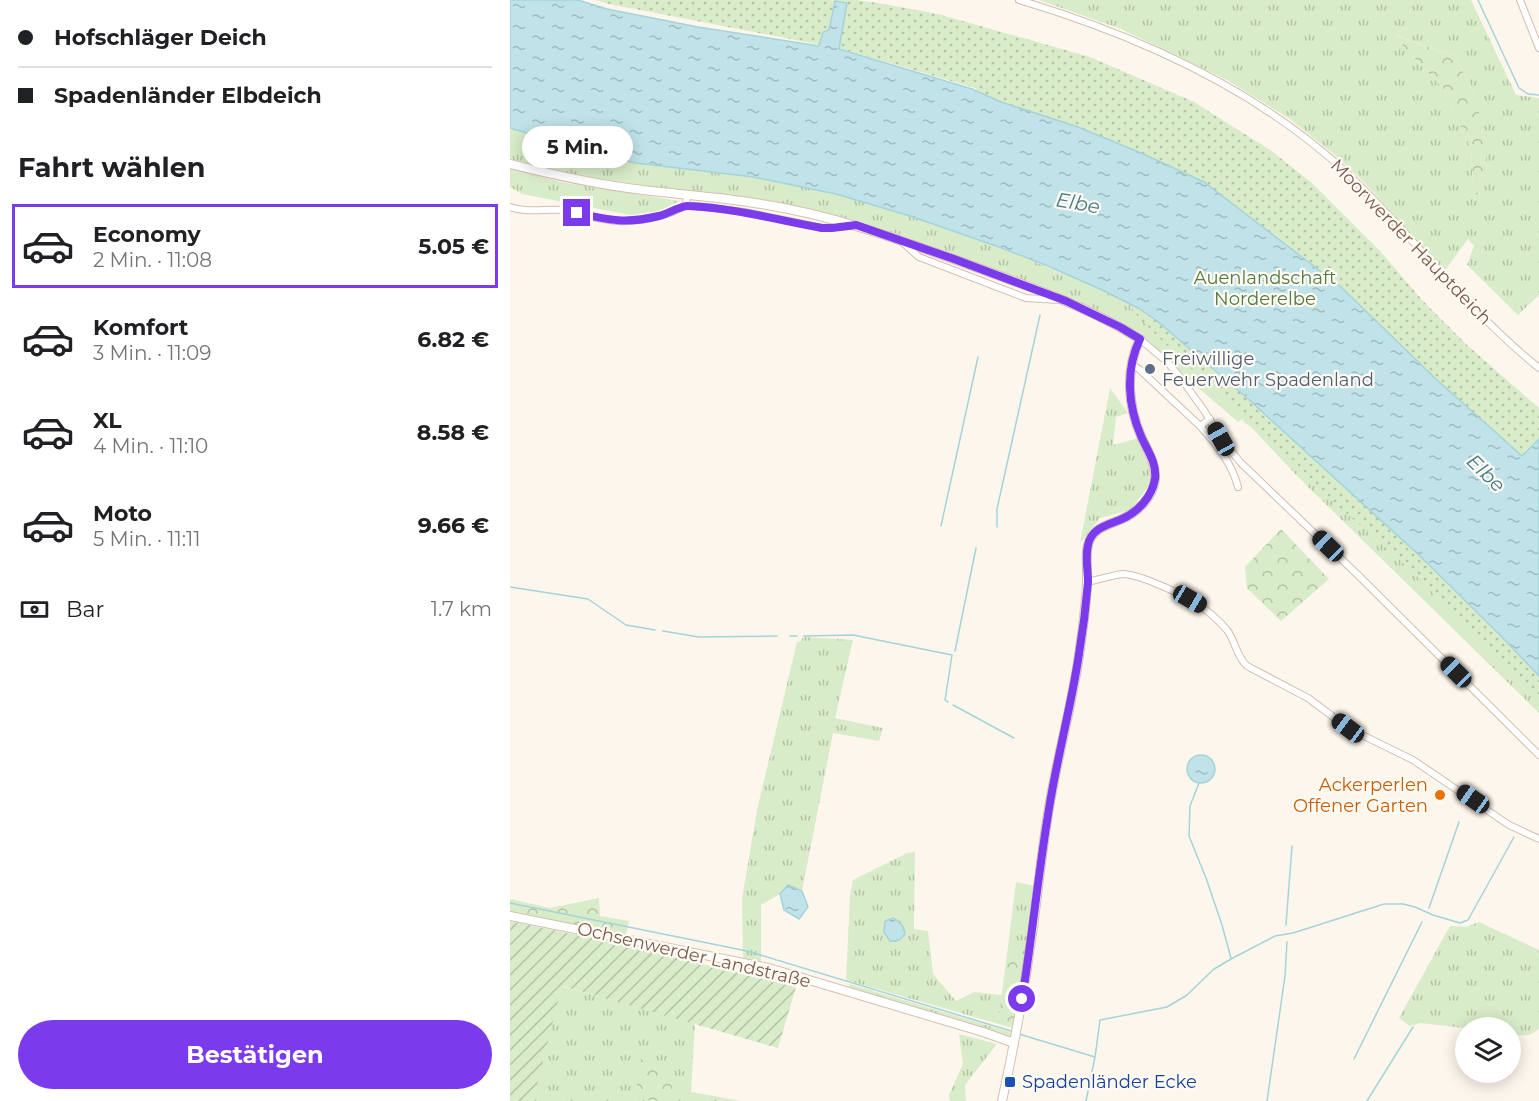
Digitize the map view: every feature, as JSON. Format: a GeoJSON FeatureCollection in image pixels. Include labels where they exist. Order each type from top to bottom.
{"type":"FeatureCollection","features":[{"type":"Feature","properties":{"kind":"street","name":"Moorwerder Hauptdeich"},"geometry":{"type":"LineString","coordinates":[[1019,0],[1083,21],[1141,44],[1216,81],[1287,124],[1347,173],[1472,307],[1539,368]]}},
{"type":"Feature","properties":{"kind":"street"},"geometry":{"type":"LineString","coordinates":[[1520,0],[1539,48]]}},
{"type":"Feature","properties":{"kind":"street"},"geometry":{"type":"LineString","coordinates":[[510,164],[564,177],[642,190],[762,204],[856,225],[1027,285],[1120,327],[1151,347],[1167,362],[1194,395],[1221,439],[1241,463],[1360,577],[1539,755]]}},
{"type":"Feature","properties":{"kind":"street"},"geometry":{"type":"LineString","coordinates":[[686,205],[687,195]]}},
{"type":"Feature","properties":{"kind":"street"},"geometry":{"type":"LineString","coordinates":[[510,207],[530,211],[563,211],[617,221],[632,221],[660,215],[686,205],[744,212],[822,228],[856,225]]}},
{"type":"Feature","properties":{"kind":"street"},"geometry":{"type":"LineString","coordinates":[[1002,1101],[1016,1036],[1047,815],[1077,666],[1088,582],[1088,544],[1098,529],[1132,514],[1143,504],[1155,480],[1153,460],[1131,409],[1132,365],[1140,339]]}},
{"type":"Feature","properties":{"kind":"street"},"geometry":{"type":"LineString","coordinates":[[1132,365],[1200,426],[1228,462],[1235,474],[1238,487]]}},
{"type":"Feature","properties":{"kind":"street"},"geometry":{"type":"LineString","coordinates":[[1200,426],[1210,419]]}},
{"type":"Feature","properties":{"kind":"street"},"geometry":{"type":"LineString","coordinates":[[1088,582],[1125,574],[1179,592],[1218,620],[1229,633],[1238,654],[1247,666],[1308,698],[1348,728],[1413,760],[1509,825],[1539,839]]}},
{"type":"Feature","properties":{"kind":"street","name":"Ochsenwerder Landstraße"},"geometry":{"type":"LineString","coordinates":[[510,916],[769,968],[1006,1039],[1016,1036]]}},
{"type":"Feature","properties":{"kind":"green space","name":"Auenlandschaft Norderelbe"},"geometry":{"type":"Polygon","coordinates":[[[595,0],[856,0],[938,14],[1090,57],[1194,102],[1270,150],[1312,183],[1380,251],[1423,301],[1467,345],[1539,408],[1539,701],[1489,653],[1410,569],[1336,504],[1292,459],[1212,389],[1139,318],[975,88],[842,49],[595,0]]]}},
{"type":"Feature","properties":{"kind":"green space"},"geometry":{"type":"Polygon","coordinates":[[[1039,0],[1471,0],[1516,95],[1539,98],[1539,295],[1518,315],[1467,265],[1474,246],[1468,239],[1444,272],[1365,183],[1290,119],[1227,80],[1121,29],[1039,0]],[[1395,35],[1443,88],[1471,149],[1473,184],[1477,196],[1475,96],[1455,56],[1395,35]]]}},
{"type":"Feature","properties":{"kind":"green space"},"geometry":{"type":"Polygon","coordinates":[[[1394,35],[1455,56],[1475,96],[1488,151],[1477,197],[1473,184],[1471,149],[1443,88],[1394,35]]]}},
{"type":"Feature","properties":{"kind":"green space"},"geometry":{"type":"Polygon","coordinates":[[[510,128],[605,157],[775,181],[853,199],[1020,256],[1068,275],[1138,308],[1539,676],[1539,713],[1298,477],[1251,427],[1242,419],[1238,422],[1157,348],[1124,324],[1089,306],[1035,284],[874,226],[822,212],[751,198],[599,180],[510,160],[510,128]]]}},
{"type":"Feature","properties":{"kind":"green space"},"geometry":{"type":"Polygon","coordinates":[[[510,169],[565,183],[680,201],[658,211],[630,215],[522,194],[510,187],[510,169]]]}},
{"type":"Feature","properties":{"kind":"green space"},"geometry":{"type":"Polygon","coordinates":[[[1110,388],[1128,413],[1116,417],[1113,445],[1139,438],[1152,467],[1148,487],[1130,510],[1100,518],[1080,543],[1110,388]]]}},
{"type":"Feature","properties":{"kind":"green space"},"geometry":{"type":"Polygon","coordinates":[[[1281,529],[1329,579],[1281,621],[1247,588],[1245,567],[1281,529]]]}},
{"type":"Feature","properties":{"kind":"green space"},"geometry":{"type":"Polygon","coordinates":[[[803,637],[853,640],[835,718],[883,728],[879,741],[833,733],[802,891],[788,885],[780,894],[761,905],[761,963],[743,959],[742,899],[757,810],[797,642],[803,637]]]}},
{"type":"Feature","properties":{"kind":"green space"},"geometry":{"type":"Polygon","coordinates":[[[915,852],[914,929],[928,931],[933,974],[956,1001],[974,992],[1002,995],[999,1016],[995,1023],[846,980],[850,896],[853,880],[907,853],[915,852]]]}},
{"type":"Feature","properties":{"kind":"green space"},"geometry":{"type":"Polygon","coordinates":[[[1016,882],[1034,886],[1027,946],[1008,946],[1016,882]]]}},
{"type":"Feature","properties":{"kind":"green space"},"geometry":{"type":"Polygon","coordinates":[[[599,898],[600,916],[629,921],[626,936],[510,912],[510,899],[550,908],[599,898]]]}},
{"type":"Feature","properties":{"kind":"green space"},"geometry":{"type":"Polygon","coordinates":[[[510,921],[625,945],[796,987],[778,1048],[562,986],[533,1101],[510,1101],[510,921]]]}},
{"type":"Feature","properties":{"kind":"green space"},"geometry":{"type":"Polygon","coordinates":[[[1479,922],[1539,950],[1539,1028],[1536,1031],[1521,1035],[1521,1017],[1455,1017],[1455,1027],[1420,1023],[1410,1026],[1399,1018],[1450,926],[1466,927],[1479,922]]]}},
{"type":"Feature","properties":{"kind":"green space"},"geometry":{"type":"Polygon","coordinates":[[[1008,946],[1027,946],[1014,1028],[995,1023],[999,1016],[1008,946]]]}},
{"type":"Feature","properties":{"kind":"green space"},"geometry":{"type":"Polygon","coordinates":[[[850,984],[1013,1034],[1012,1037],[849,988],[850,984]]]}},
{"type":"Feature","properties":{"kind":"green space"},"geometry":{"type":"Polygon","coordinates":[[[561,986],[695,1023],[691,1092],[741,1101],[533,1101],[561,986]]]}},
{"type":"Feature","properties":{"kind":"green space"},"geometry":{"type":"Polygon","coordinates":[[[959,1034],[997,1044],[965,1085],[966,1101],[950,1101],[949,1095],[963,1064],[959,1034]]]}},
{"type":"Feature","properties":{"kind":"green space"},"geometry":{"type":"Polygon","coordinates":[[[637,1059],[672,1063],[672,1101],[637,1098],[637,1059]]]}},
{"type":"Feature","properties":{"kind":"water","name":"Elbe"},"geometry":{"type":"Polygon","coordinates":[[[510,0],[578,0],[607,9],[698,27],[819,46],[823,32],[829,30],[835,1],[847,3],[839,49],[972,89],[1001,102],[1078,127],[1204,182],[1341,287],[1436,379],[1522,456],[1539,439],[1539,676],[1421,557],[1247,398],[1156,320],[1138,308],[1048,266],[996,246],[910,216],[836,194],[753,177],[636,163],[599,155],[510,128],[510,0]]]}},
{"type":"Feature","properties":{"kind":"water"},"geometry":{"type":"Polygon","coordinates":[[[1201,755],[1211,759],[1215,769],[1211,779],[1201,783],[1191,779],[1187,769],[1191,759],[1201,755]]]}},
{"type":"Feature","properties":{"kind":"water"},"geometry":{"type":"Polygon","coordinates":[[[788,885],[802,891],[808,907],[799,919],[784,910],[780,894],[788,885]]]}},
{"type":"Feature","properties":{"kind":"water"},"geometry":{"type":"Polygon","coordinates":[[[893,918],[904,928],[905,934],[900,939],[890,941],[884,932],[885,921],[893,918]]]}},
{"type":"Feature","properties":{"kind":"waterway"},"geometry":{"type":"LineString","coordinates":[[1478,0],[1519,88],[1528,94],[1539,95]]}},
{"type":"Feature","properties":{"kind":"waterway"},"geometry":{"type":"LineString","coordinates":[[997,527],[997,509],[1040,315]]}},
{"type":"Feature","properties":{"kind":"waterway"},"geometry":{"type":"LineString","coordinates":[[941,526],[978,357]]}},
{"type":"Feature","properties":{"kind":"waterway"},"geometry":{"type":"LineString","coordinates":[[955,651],[976,548]]}},
{"type":"Feature","properties":{"kind":"waterway"},"geometry":{"type":"LineString","coordinates":[[510,587],[588,599],[626,625],[655,630]]}},
{"type":"Feature","properties":{"kind":"waterway"},"geometry":{"type":"LineString","coordinates":[[663,631],[699,637],[777,636]]}},
{"type":"Feature","properties":{"kind":"waterway"},"geometry":{"type":"LineString","coordinates":[[804,636],[853,635],[952,655],[945,700],[948,702]]}},
{"type":"Feature","properties":{"kind":"waterway"},"geometry":{"type":"LineString","coordinates":[[790,636],[797,636]]}},
{"type":"Feature","properties":{"kind":"waterway"},"geometry":{"type":"LineString","coordinates":[[953,705],[1014,738]]}},
{"type":"Feature","properties":{"kind":"waterway"},"geometry":{"type":"LineString","coordinates":[[1199,783],[1190,806],[1189,836],[1206,878],[1231,958]]}},
{"type":"Feature","properties":{"kind":"waterway"},"geometry":{"type":"LineString","coordinates":[[1429,908],[1459,822]]}},
{"type":"Feature","properties":{"kind":"waterway"},"geometry":{"type":"LineString","coordinates":[[1086,1101],[1100,1020],[1167,1007],[1187,995],[1214,969],[1275,936],[1293,933],[1384,904],[1403,904],[1460,923],[1468,920],[1514,837]]}},
{"type":"Feature","properties":{"kind":"waterway"},"geometry":{"type":"LineString","coordinates":[[1286,925],[1292,846]]}},
{"type":"Feature","properties":{"kind":"waterway"},"geometry":{"type":"LineString","coordinates":[[510,903],[747,951],[1011,1031]]}},
{"type":"Feature","properties":{"kind":"waterway"},"geometry":{"type":"LineString","coordinates":[[1354,1059],[1422,922]]}},
{"type":"Feature","properties":{"kind":"waterway"},"geometry":{"type":"LineString","coordinates":[[1267,1101],[1285,976],[1287,942]]}},
{"type":"Feature","properties":{"kind":"waterway"},"geometry":{"type":"LineString","coordinates":[[1367,1101],[1413,1027]]}},
{"type":"Feature","properties":{"kind":"waterway"},"geometry":{"type":"LineString","coordinates":[[1019,1034],[1095,1057]]}},
{"type":"Feature","properties":{"kind":"place","name":"Freiwillige Feuerwehr Spadenland"},"geometry":{"type":"Point","coordinates":[1150,369]}},
{"type":"Feature","properties":{"kind":"place","name":"Ackerperlen Offener Garten"},"geometry":{"type":"Point","coordinates":[1440,795]}},
{"type":"Feature","properties":{"kind":"place","name":"Spadenländer Ecke"},"geometry":{"type":"Point","coordinates":[1010,1082]}},
{"type":"Feature","properties":{"kind":"route"},"geometry":{"type":"LineString","coordinates":[[577,213],[617,221],[632,221],[660,215],[686,205],[744,212],[822,228],[856,225],[1027,285],[1066,301],[1140,339],[1132,365],[1131,409],[1153,460],[1155,480],[1143,504],[1132,514],[1098,529],[1088,544],[1088,582],[1082,639],[1047,815],[1022,999]]}}]}
